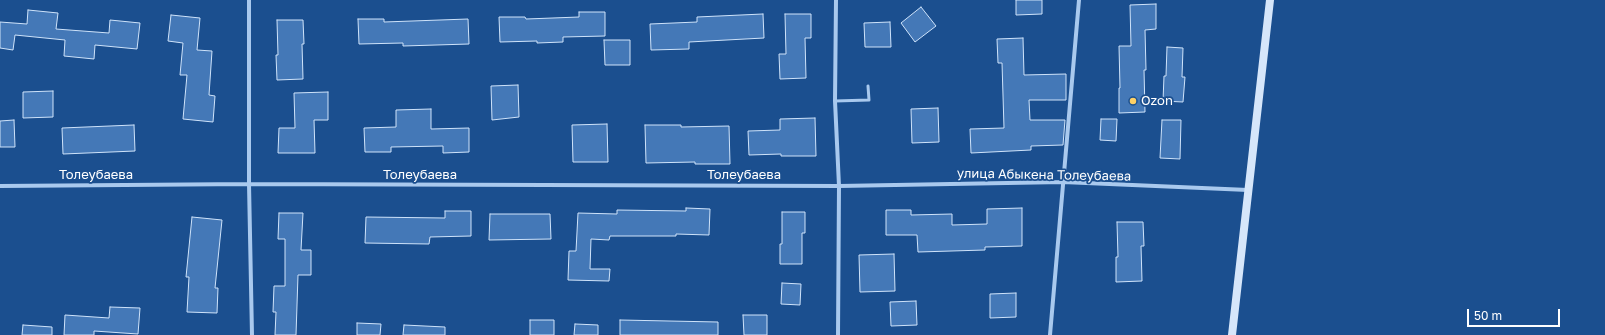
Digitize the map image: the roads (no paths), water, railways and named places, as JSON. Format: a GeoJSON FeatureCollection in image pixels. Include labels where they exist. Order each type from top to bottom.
{"type":"FeatureCollection","features":[{"type":"Feature","properties":{"kind":"main road"},"geometry":{"type":"LineString","coordinates":[[1232,335],[1270,0]]}},
{"type":"Feature","properties":{"kind":"street"},"geometry":{"type":"LineString","coordinates":[[249,0],[249,184],[252,335]]}},
{"type":"Feature","properties":{"kind":"street"},"geometry":{"type":"LineString","coordinates":[[836,0],[835,101],[839,186],[838,335]]}},
{"type":"Feature","properties":{"kind":"street"},"geometry":{"type":"LineString","coordinates":[[1050,335],[1079,0]]}},
{"type":"Feature","properties":{"kind":"street","name":"улица Абыкена Толеубаева"},"geometry":{"type":"LineString","coordinates":[[839,186],[1063,182],[1248,190]]}},
{"type":"Feature","properties":{"kind":"street","name":"Толеубаева"},"geometry":{"type":"LineString","coordinates":[[0,186],[249,184],[839,186]]}},
{"type":"Feature","properties":{"kind":"lane"},"geometry":{"type":"LineString","coordinates":[[835,101],[869,100],[868,86]]}},
{"type":"Feature","properties":{"kind":"place","name":"Ozon"},"geometry":{"type":"Point","coordinates":[1133,101]}}]}
